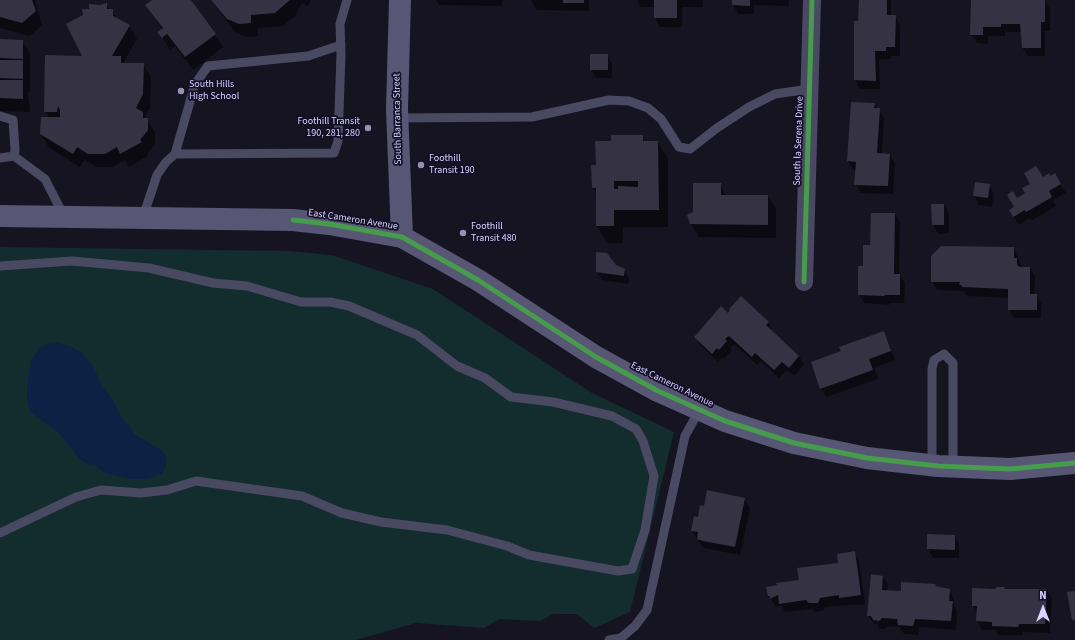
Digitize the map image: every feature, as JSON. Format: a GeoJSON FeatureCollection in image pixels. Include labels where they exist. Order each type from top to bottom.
{"type":"FeatureCollection","features":[{"type":"Feature","properties":{"kind":"main road","name":"South Barranca Street"},"geometry":{"type":"LineString","coordinates":[[400,0],[397,118],[402,238]]}},
{"type":"Feature","properties":{"kind":"main road","name":"East Cameron Avenue"},"geometry":{"type":"LineString","coordinates":[[0,216],[293,220],[329,224],[402,238],[478,280],[596,357],[658,391],[724,421],[794,443],[867,458],[953,467],[1010,469],[1075,463]]}},
{"type":"Feature","properties":{"kind":"street","name":"South la Serena Drive"},"geometry":{"type":"LineString","coordinates":[[804,282],[812,0]]}},
{"type":"Feature","properties":{"kind":"lane"},"geometry":{"type":"LineString","coordinates":[[174,154],[334,153],[338,141],[341,45],[340,24],[347,0]]}},
{"type":"Feature","properties":{"kind":"lane"},"geometry":{"type":"LineString","coordinates":[[143,218],[157,175],[174,154],[195,84],[208,66],[308,56],[341,45]]}},
{"type":"Feature","properties":{"kind":"lane"},"geometry":{"type":"LineString","coordinates":[[397,118],[532,117],[610,100],[629,101],[648,108],[660,118],[679,147],[690,149],[717,128],[749,107],[775,94],[810,89]]}},
{"type":"Feature","properties":{"kind":"lane"},"geometry":{"type":"LineString","coordinates":[[0,116],[13,120],[14,156]]}},
{"type":"Feature","properties":{"kind":"lane"},"geometry":{"type":"LineString","coordinates":[[0,158],[14,156],[45,179],[65,217]]}},
{"type":"Feature","properties":{"kind":"lane"},"geometry":{"type":"LineString","coordinates":[[0,266],[72,261],[149,268],[213,283],[247,286],[301,302],[330,302],[349,306],[417,335],[457,366],[485,378],[511,397],[554,402],[612,416],[636,429],[644,441],[654,476],[645,530],[632,569],[618,571],[529,555],[507,546],[447,530],[381,522],[342,513],[302,496],[196,481],[167,490],[141,493],[101,490],[76,498],[0,533]]}},
{"type":"Feature","properties":{"kind":"lane"},"geometry":{"type":"LineString","coordinates":[[932,465],[932,369],[934,360],[944,354],[953,363],[953,467]]}},
{"type":"Feature","properties":{"kind":"lane"},"geometry":{"type":"LineString","coordinates":[[610,640],[621,638],[635,626],[647,610],[685,436],[700,410]]}},
{"type":"Feature","properties":{"kind":"green space"},"geometry":{"type":"Polygon","coordinates":[[[0,247],[290,251],[332,255],[433,289],[592,393],[674,432],[630,612],[594,628],[577,614],[554,614],[539,621],[499,619],[484,628],[416,623],[356,640],[0,640],[0,247]]]}},
{"type":"Feature","properties":{"kind":"water"},"geometry":{"type":"Polygon","coordinates":[[[57,343],[72,347],[83,354],[93,366],[100,382],[114,402],[123,420],[130,426],[134,434],[161,450],[166,455],[166,466],[161,475],[159,474],[148,479],[131,479],[105,473],[93,464],[90,465],[80,459],[58,432],[31,412],[27,400],[27,387],[31,361],[40,348],[49,344],[57,343]]]}},
{"type":"Feature","properties":{"kind":"building"},"geometry":{"type":"Polygon","coordinates":[[[0,0],[32,0],[36,11],[22,23],[0,17],[0,0]]]}},
{"type":"Feature","properties":{"kind":"building"},"geometry":{"type":"Polygon","coordinates":[[[152,0],[191,0],[216,34],[185,57],[167,34],[162,38],[157,32],[163,28],[145,5],[152,0]]]}},
{"type":"Feature","properties":{"kind":"building"},"geometry":{"type":"Polygon","coordinates":[[[211,0],[290,0],[275,13],[251,15],[251,23],[239,24],[227,19],[211,0]]]}},
{"type":"Feature","properties":{"kind":"building"},"geometry":{"type":"Polygon","coordinates":[[[563,0],[584,0],[584,3],[563,3],[563,0]]]}},
{"type":"Feature","properties":{"kind":"building"},"geometry":{"type":"Polygon","coordinates":[[[654,0],[677,0],[677,18],[654,18],[654,0]]]}},
{"type":"Feature","properties":{"kind":"building"},"geometry":{"type":"Polygon","coordinates":[[[732,0],[750,0],[750,6],[732,5],[732,0]]]}},
{"type":"Feature","properties":{"kind":"building"},"geometry":{"type":"Polygon","coordinates":[[[859,0],[887,0],[887,15],[896,15],[895,47],[886,47],[886,51],[875,51],[876,81],[854,80],[854,21],[858,21],[859,0]]]}},
{"type":"Feature","properties":{"kind":"building"},"geometry":{"type":"Polygon","coordinates":[[[971,0],[1045,0],[1045,22],[1041,22],[1041,48],[1022,48],[1020,24],[1001,24],[1001,27],[983,27],[983,35],[970,35],[971,0]]]}},
{"type":"Feature","properties":{"kind":"building"},"geometry":{"type":"Polygon","coordinates":[[[107,3],[107,9],[113,9],[113,16],[130,25],[112,56],[121,56],[121,63],[144,63],[143,94],[136,108],[143,112],[143,118],[148,118],[148,130],[140,140],[142,142],[120,154],[117,147],[105,154],[88,154],[77,147],[73,154],[40,134],[41,117],[60,117],[60,110],[58,106],[57,112],[44,112],[45,55],[82,56],[66,24],[83,15],[82,9],[89,9],[89,4],[100,5],[107,3]]]}},
{"type":"Feature","properties":{"kind":"building"},"geometry":{"type":"Polygon","coordinates":[[[0,39],[23,40],[23,59],[0,58],[0,39]]]}},
{"type":"Feature","properties":{"kind":"building"},"geometry":{"type":"Polygon","coordinates":[[[590,54],[608,54],[608,70],[590,70],[590,54]]]}},
{"type":"Feature","properties":{"kind":"building"},"geometry":{"type":"Polygon","coordinates":[[[0,60],[23,60],[23,79],[0,78],[0,60]]]}},
{"type":"Feature","properties":{"kind":"building"},"geometry":{"type":"Polygon","coordinates":[[[0,80],[23,80],[23,99],[0,98],[0,80]]]}},
{"type":"Feature","properties":{"kind":"building"},"geometry":{"type":"Polygon","coordinates":[[[851,102],[875,103],[874,108],[880,108],[877,153],[890,154],[888,186],[854,185],[856,162],[847,161],[851,102]]]}},
{"type":"Feature","properties":{"kind":"building"},"geometry":{"type":"Polygon","coordinates":[[[611,135],[643,135],[643,141],[658,141],[659,210],[614,210],[614,226],[596,226],[596,188],[592,188],[591,165],[596,165],[595,141],[611,141],[611,135]],[[614,181],[614,189],[618,189],[618,186],[638,187],[638,181],[614,181]]]}},
{"type":"Feature","properties":{"kind":"building"},"geometry":{"type":"Polygon","coordinates":[[[1036,166],[1043,177],[1049,173],[1050,176],[1055,173],[1061,184],[1049,191],[1052,197],[1026,212],[1025,210],[1013,217],[1009,210],[1014,207],[1007,195],[1013,191],[1017,198],[1025,193],[1022,188],[1030,184],[1024,173],[1036,166]]]}},
{"type":"Feature","properties":{"kind":"building"},"geometry":{"type":"Polygon","coordinates":[[[975,182],[990,184],[988,198],[973,196],[975,182]]]}},
{"type":"Feature","properties":{"kind":"building"},"geometry":{"type":"Polygon","coordinates":[[[693,183],[721,183],[721,195],[768,195],[768,225],[690,224],[687,215],[693,212],[693,183]]]}},
{"type":"Feature","properties":{"kind":"building"},"geometry":{"type":"Polygon","coordinates":[[[931,204],[944,204],[944,225],[932,225],[931,204]]]}},
{"type":"Feature","properties":{"kind":"building"},"geometry":{"type":"Polygon","coordinates":[[[871,213],[895,213],[894,274],[900,274],[900,295],[858,295],[858,266],[863,266],[863,245],[870,245],[871,213]]]}},
{"type":"Feature","properties":{"kind":"building"},"geometry":{"type":"Polygon","coordinates":[[[941,246],[1014,247],[1014,258],[1017,258],[1017,265],[1020,267],[1030,267],[1030,294],[1037,294],[1037,310],[1008,310],[1008,289],[962,287],[962,285],[959,285],[960,282],[931,282],[931,256],[941,246]]]}},
{"type":"Feature","properties":{"kind":"building"},"geometry":{"type":"Polygon","coordinates":[[[596,252],[607,253],[616,265],[625,269],[624,276],[596,272],[596,252]]]}},
{"type":"Feature","properties":{"kind":"building"},"geometry":{"type":"Polygon","coordinates":[[[741,296],[769,322],[766,325],[799,356],[789,368],[782,362],[774,370],[755,353],[752,357],[729,336],[725,339],[727,341],[719,350],[717,348],[712,354],[694,337],[721,306],[728,313],[730,310],[729,309],[741,296]]]}},
{"type":"Feature","properties":{"kind":"building"},"geometry":{"type":"Polygon","coordinates":[[[884,331],[891,351],[869,359],[873,370],[820,389],[811,362],[841,351],[839,347],[884,331]]]}},
{"type":"Feature","properties":{"kind":"building"},"geometry":{"type":"Polygon","coordinates":[[[707,490],[745,498],[735,547],[697,539],[698,532],[691,531],[694,516],[698,517],[700,505],[704,506],[707,490]]]}},
{"type":"Feature","properties":{"kind":"building"},"geometry":{"type":"Polygon","coordinates":[[[927,534],[955,535],[955,550],[927,549],[927,534]]]}},
{"type":"Feature","properties":{"kind":"building"},"geometry":{"type":"Polygon","coordinates":[[[855,551],[861,595],[839,598],[839,595],[820,598],[818,603],[809,603],[806,600],[779,604],[778,595],[770,599],[770,596],[768,596],[766,587],[777,585],[776,583],[799,580],[797,568],[838,563],[837,554],[855,551]]]}},
{"type":"Feature","properties":{"kind":"building"},"geometry":{"type":"Polygon","coordinates":[[[871,574],[883,576],[882,590],[901,591],[901,582],[936,584],[935,586],[950,589],[949,601],[953,601],[951,621],[915,619],[913,626],[898,625],[897,619],[882,618],[879,621],[873,620],[871,616],[867,616],[871,574]]]}},
{"type":"Feature","properties":{"kind":"building"},"geometry":{"type":"Polygon","coordinates":[[[997,587],[1004,587],[1005,589],[1047,589],[1045,624],[1019,624],[1018,627],[992,626],[992,622],[976,621],[977,606],[972,606],[972,588],[995,589],[997,587]]]}},
{"type":"Feature","properties":{"kind":"building"},"geometry":{"type":"Polygon","coordinates":[[[1075,591],[1075,620],[1072,620],[1067,592],[1075,591]]]}},
{"type":"Feature","properties":{"kind":"cycle path"},"geometry":{"type":"LineString","coordinates":[[804,282],[812,0]]}},
{"type":"Feature","properties":{"kind":"cycle path"},"geometry":{"type":"LineString","coordinates":[[293,220],[329,224],[402,237],[478,280],[596,357],[658,391],[725,421],[794,443],[867,458],[938,466],[1010,469],[1075,463]]}},
{"type":"Feature","properties":{"kind":"place","name":"South Hills High School"},"geometry":{"type":"Point","coordinates":[181,91]}},
{"type":"Feature","properties":{"kind":"place","name":"Foothill Transit 190, 281, 280"},"geometry":{"type":"Point","coordinates":[368,128]}},
{"type":"Feature","properties":{"kind":"place","name":"Foothill Transit 190"},"geometry":{"type":"Point","coordinates":[421,165]}},
{"type":"Feature","properties":{"kind":"place","name":"Foothill Transit 480"},"geometry":{"type":"Point","coordinates":[463,233]}}]}
